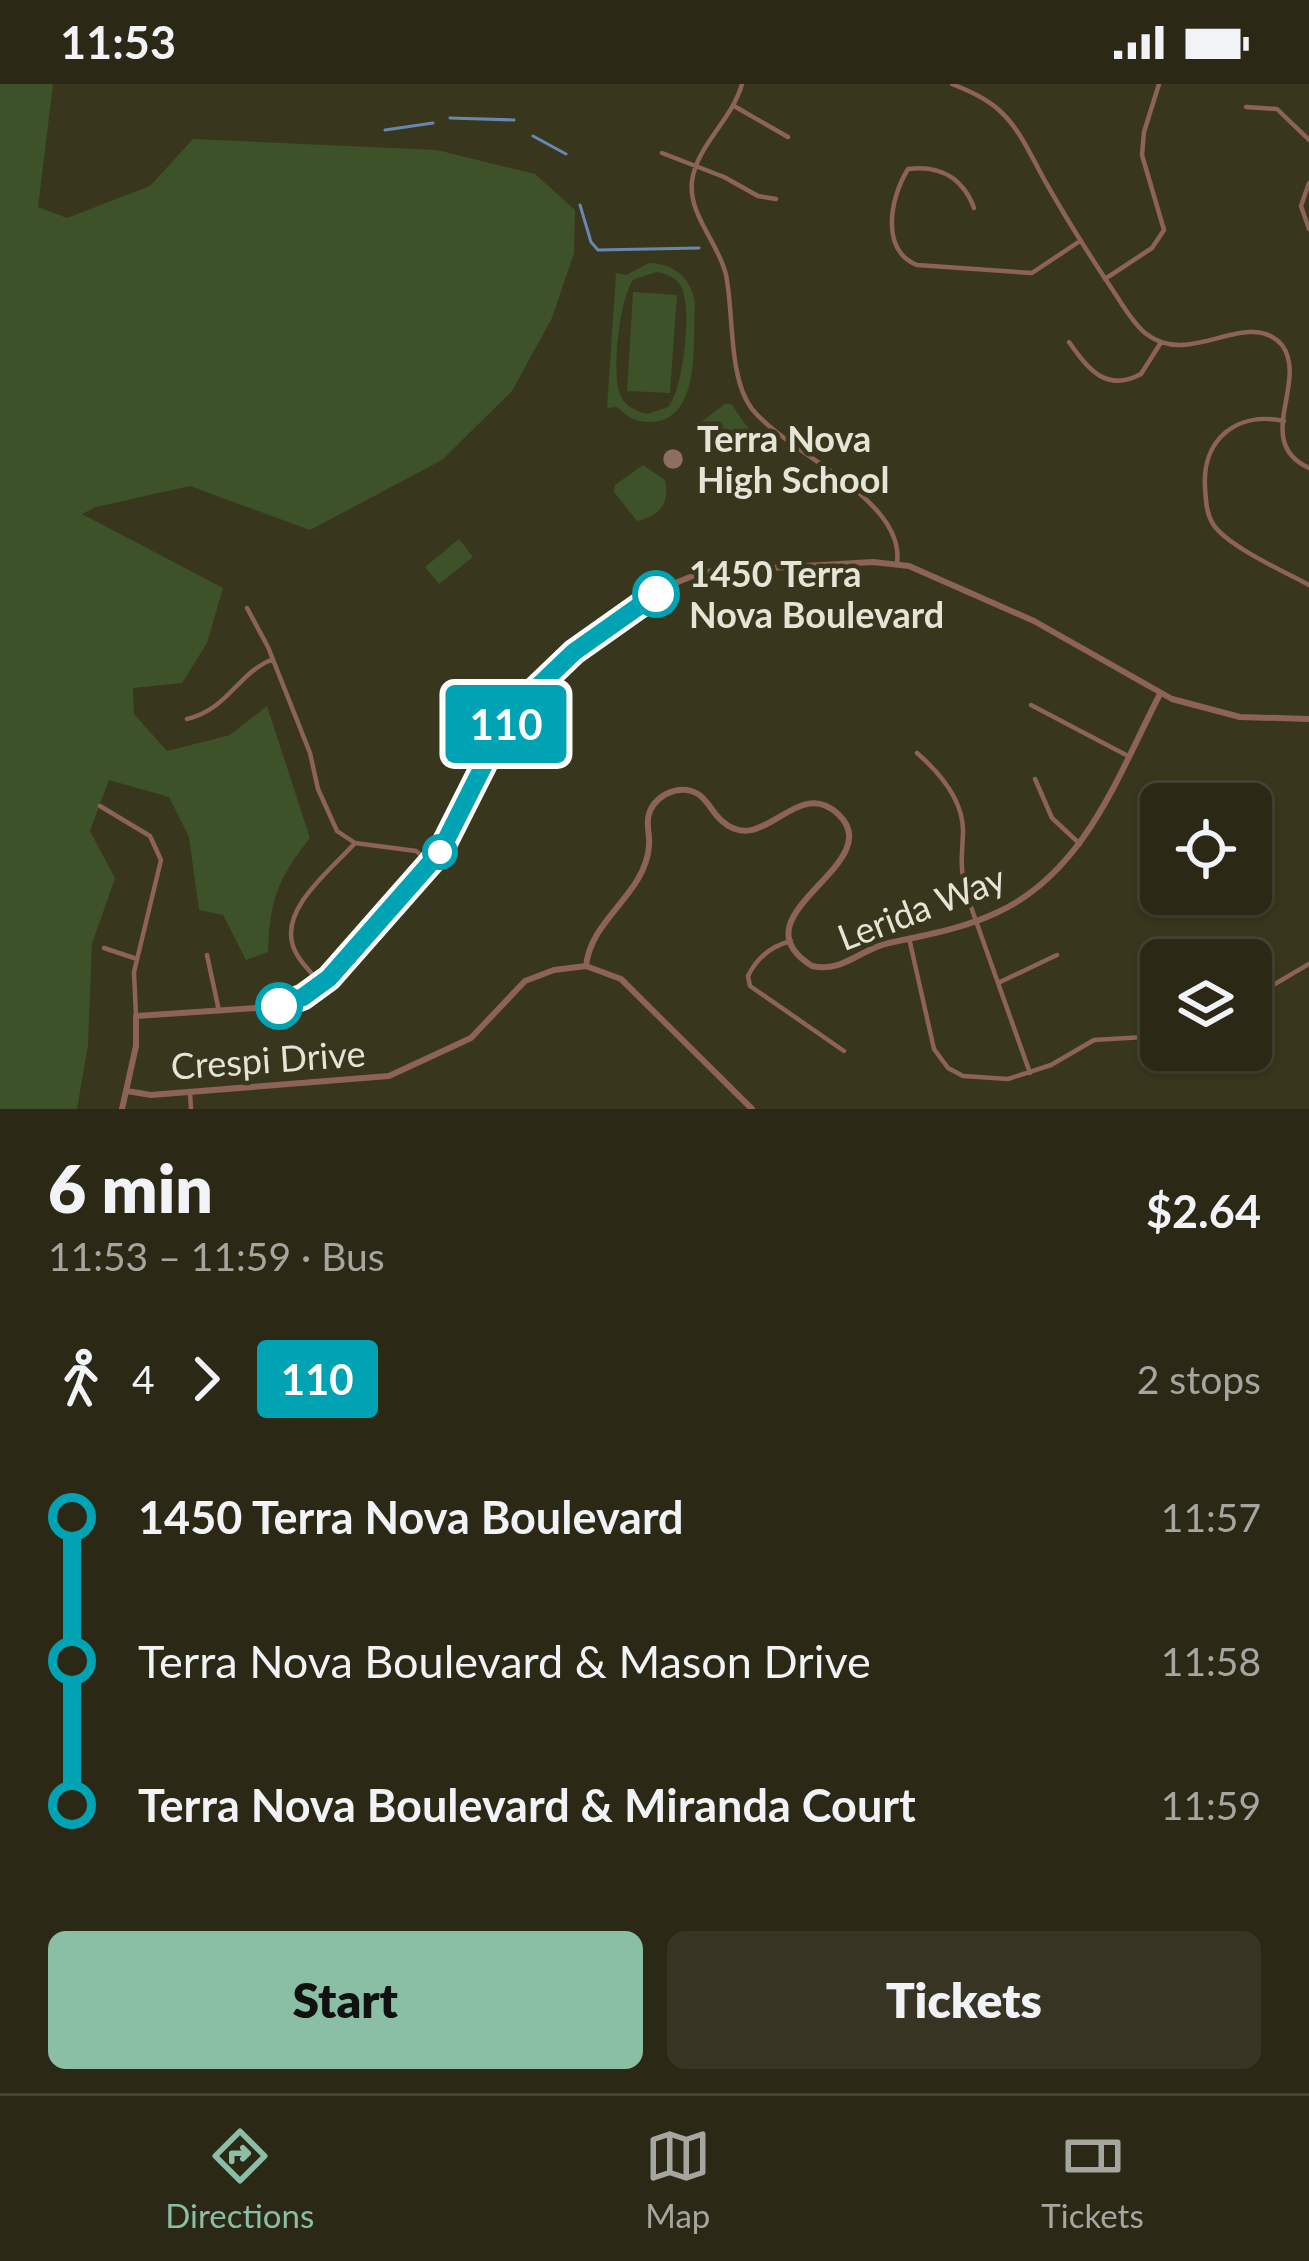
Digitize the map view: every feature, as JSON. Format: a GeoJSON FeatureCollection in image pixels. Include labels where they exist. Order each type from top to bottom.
{"type":"FeatureCollection","features":[{"type":"Feature","properties":{"kind":"street"},"geometry":{"type":"LineString","coordinates":[[742,84],[734,106],[696,166],[692,194],[724,268],[746,400],[798,450],[885,517],[898,541],[897,563]]}},
{"type":"Feature","properties":{"kind":"street"},"geometry":{"type":"LineString","coordinates":[[952,84],[982,98],[1010,121],[1080,241],[1140,329],[1160,344],[1184,348],[1253,332],[1277,339],[1293,372],[1283,421],[1286,447],[1309,467]]}},
{"type":"Feature","properties":{"kind":"street"},"geometry":{"type":"LineString","coordinates":[[1105,279],[1152,248],[1164,230],[1142,155],[1144,132],[1160,84]]}},
{"type":"Feature","properties":{"kind":"street"},"geometry":{"type":"LineString","coordinates":[[734,106],[788,136]]}},
{"type":"Feature","properties":{"kind":"street"},"geometry":{"type":"LineString","coordinates":[[1246,107],[1277,109],[1309,140]]}},
{"type":"Feature","properties":{"kind":"street"},"geometry":{"type":"LineString","coordinates":[[662,153],[758,196],[776,199]]}},
{"type":"Feature","properties":{"kind":"street"},"geometry":{"type":"LineString","coordinates":[[974,208],[957,179],[932,170],[908,169],[893,221],[898,254],[917,265],[1025,274],[1045,268],[1080,241]]}},
{"type":"Feature","properties":{"kind":"street"},"geometry":{"type":"LineString","coordinates":[[1309,183],[1301,206],[1309,229]]}},
{"type":"Feature","properties":{"kind":"street"},"geometry":{"type":"LineString","coordinates":[[1069,343],[1091,372],[1119,382],[1146,370],[1160,344]]}},
{"type":"Feature","properties":{"kind":"street"},"geometry":{"type":"LineString","coordinates":[[1283,421],[1248,419],[1219,436],[1206,460],[1206,504],[1211,522],[1223,536],[1309,585]]}},
{"type":"Feature","properties":{"kind":"street"},"geometry":{"type":"LineString","coordinates":[[136,1016],[272,1007],[322,985],[431,863],[454,829],[500,733],[526,698],[574,652],[660,591],[691,575],[897,563],[1022,615],[1160,694],[1225,715],[1309,719]]}},
{"type":"Feature","properties":{"kind":"street"},"geometry":{"type":"LineString","coordinates":[[247,608],[273,659],[337,831],[355,843],[410,849],[431,863]]}},
{"type":"Feature","properties":{"kind":"street"},"geometry":{"type":"LineString","coordinates":[[188,719],[230,698],[247,674],[273,659]]}},
{"type":"Feature","properties":{"kind":"street","name":"Lerida Way"},"geometry":{"type":"LineString","coordinates":[[586,966],[590,945],[646,866],[650,810],[664,795],[677,790],[697,794],[736,830],[761,830],[802,804],[826,806],[840,816],[848,832],[847,849],[796,910],[790,925],[790,941],[805,962],[826,969],[846,964],[868,948],[976,921],[1035,891],[1080,844],[1160,694]]}},
{"type":"Feature","properties":{"kind":"street"},"geometry":{"type":"LineString","coordinates":[[1030,705],[1128,756]]}},
{"type":"Feature","properties":{"kind":"street"},"geometry":{"type":"LineString","coordinates":[[917,753],[941,775],[958,808],[963,826],[962,879],[1030,1073]]}},
{"type":"Feature","properties":{"kind":"street"},"geometry":{"type":"LineString","coordinates":[[1035,779],[1052,818],[1080,844]]}},
{"type":"Feature","properties":{"kind":"street"},"geometry":{"type":"LineString","coordinates":[[100,806],[150,836],[159,851],[160,870],[137,959],[133,990],[136,1046],[122,1109]]}},
{"type":"Feature","properties":{"kind":"street"},"geometry":{"type":"LineString","coordinates":[[322,985],[296,952],[291,924],[298,908],[355,843]]}},
{"type":"Feature","properties":{"kind":"street"},"geometry":{"type":"LineString","coordinates":[[908,938],[934,1049],[956,1073],[998,1080],[1030,1073],[1094,1040],[1140,1037]]}},
{"type":"Feature","properties":{"kind":"street"},"geometry":{"type":"LineString","coordinates":[[790,941],[770,950],[754,966],[748,976],[750,986],[844,1051]]}},
{"type":"Feature","properties":{"kind":"street"},"geometry":{"type":"LineString","coordinates":[[104,948],[137,959]]}},
{"type":"Feature","properties":{"kind":"street"},"geometry":{"type":"LineString","coordinates":[[207,955],[219,1011]]}},
{"type":"Feature","properties":{"kind":"street"},"geometry":{"type":"LineString","coordinates":[[998,983],[1057,956]]}},
{"type":"Feature","properties":{"kind":"street"},"geometry":{"type":"LineString","coordinates":[[1272,986],[1309,964]]}},
{"type":"Feature","properties":{"kind":"street"},"geometry":{"type":"LineString","coordinates":[[586,966],[621,979],[752,1109]]}},
{"type":"Feature","properties":{"kind":"street","name":"Crespi Drive"},"geometry":{"type":"LineString","coordinates":[[127,1091],[190,1093],[389,1076],[471,1038],[525,981],[554,970],[586,966]]}},
{"type":"Feature","properties":{"kind":"street"},"geometry":{"type":"LineString","coordinates":[[190,1093],[191,1109]]}},
{"type":"Feature","properties":{"kind":"green space"},"geometry":{"type":"Polygon","coordinates":[[[0,84],[53,84],[38,207],[67,218],[150,186],[193,139],[437,150],[535,174],[575,210],[574,253],[552,318],[512,391],[442,460],[310,530],[190,486],[82,514],[223,588],[207,643],[182,683],[133,688],[134,714],[167,751],[230,735],[267,706],[310,838],[277,891],[268,952],[246,960],[223,915],[199,910],[189,837],[169,797],[109,780],[90,831],[115,878],[92,944],[88,1045],[77,1109],[0,1109],[0,84]]]}},
{"type":"Feature","properties":{"kind":"green space"},"geometry":{"type":"Polygon","coordinates":[[[649,263],[666,266],[685,279],[695,303],[694,355],[687,392],[680,407],[652,422],[633,419],[617,407],[607,408],[616,273],[626,275],[649,263]],[[657,272],[634,279],[629,288],[616,366],[623,400],[647,414],[668,407],[685,348],[685,296],[676,280],[657,272]]]}},
{"type":"Feature","properties":{"kind":"green space"},"geometry":{"type":"Polygon","coordinates":[[[633,292],[677,295],[670,393],[627,391],[633,292]]]}},
{"type":"Feature","properties":{"kind":"green space"},"geometry":{"type":"Polygon","coordinates":[[[731,404],[751,432],[732,452],[711,447],[701,422],[731,404]]]}},
{"type":"Feature","properties":{"kind":"green space"},"geometry":{"type":"Polygon","coordinates":[[[643,465],[665,480],[666,495],[657,512],[637,521],[614,492],[615,485],[643,465]]]}},
{"type":"Feature","properties":{"kind":"green space"},"geometry":{"type":"Polygon","coordinates":[[[459,539],[473,557],[439,584],[425,567],[459,539]]]}},
{"type":"Feature","properties":{"kind":"waterway"},"geometry":{"type":"LineString","coordinates":[[450,118],[514,120]]}},
{"type":"Feature","properties":{"kind":"waterway"},"geometry":{"type":"LineString","coordinates":[[385,130],[433,123]]}},
{"type":"Feature","properties":{"kind":"waterway"},"geometry":{"type":"LineString","coordinates":[[533,136],[566,154]]}},
{"type":"Feature","properties":{"kind":"waterway"},"geometry":{"type":"LineString","coordinates":[[580,205],[598,250],[699,248]]}},
{"type":"Feature","properties":{"kind":"bus line","name":"110"},"geometry":{"type":"LineString","coordinates":[[279,1006],[322,985],[440,852],[500,733],[526,698],[574,652],[656,594]]}},
{"type":"Feature","properties":{"kind":"place","name":"Terra Nova High School"},"geometry":{"type":"Point","coordinates":[673,459]}},
{"type":"Feature","properties":{"kind":"place","name":"1450 Terra Nova Boulevard"},"geometry":{"type":"Point","coordinates":[656,594]}}]}
